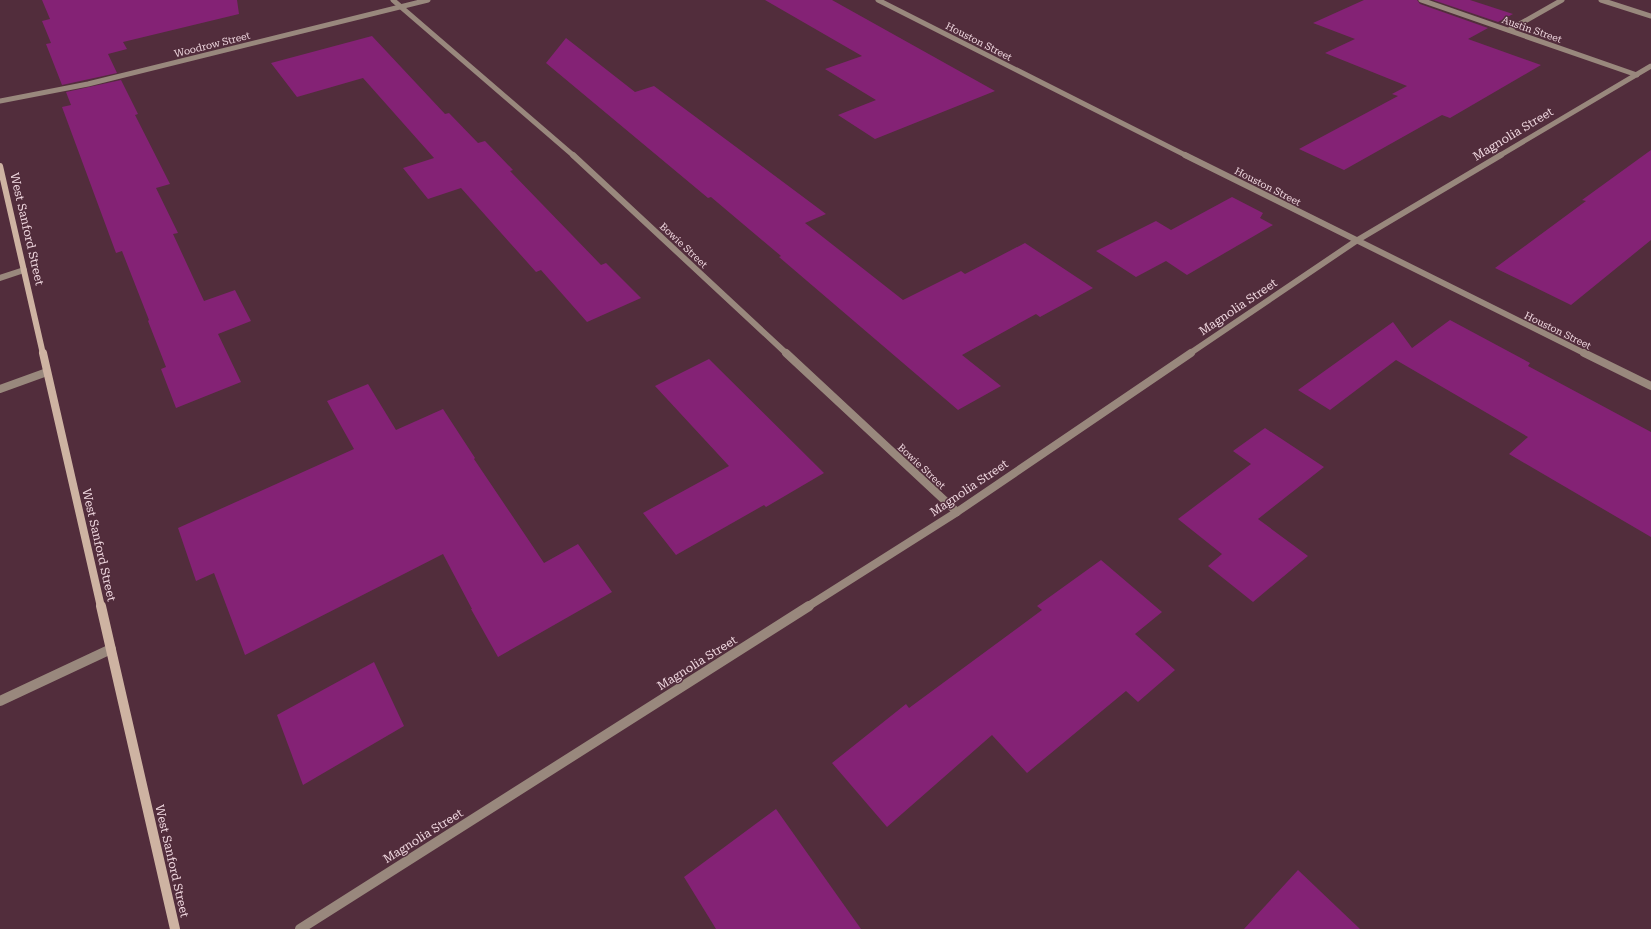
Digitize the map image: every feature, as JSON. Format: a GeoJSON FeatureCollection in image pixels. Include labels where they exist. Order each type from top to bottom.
{"type":"FeatureCollection","features":[{"type":"Feature","properties":{"kind":"street","name":"Bowie Street"},"geometry":{"type":"LineString","coordinates":[[393,0],[575,157],[957,512]]}},
{"type":"Feature","properties":{"kind":"street","name":"Woodrow Street"},"geometry":{"type":"LineString","coordinates":[[0,101],[96,82],[428,0]]}},
{"type":"Feature","properties":{"kind":"street","name":"Houston Street"},"geometry":{"type":"LineString","coordinates":[[878,0],[1356,241],[1651,386]]}},
{"type":"Feature","properties":{"kind":"street","name":"Austin Street"},"geometry":{"type":"LineString","coordinates":[[1421,0],[1638,75]]}},
{"type":"Feature","properties":{"kind":"street"},"geometry":{"type":"LineString","coordinates":[[1509,30],[1562,0]]}},
{"type":"Feature","properties":{"kind":"street"},"geometry":{"type":"LineString","coordinates":[[1601,0],[1651,16]]}},
{"type":"Feature","properties":{"kind":"street","name":"Magnolia Street"},"geometry":{"type":"LineString","coordinates":[[300,929],[957,512],[1356,241],[1651,66]]}},
{"type":"Feature","properties":{"kind":"street","name":"West Sanford Street"},"geometry":{"type":"LineString","coordinates":[[0,166],[175,929]]}},
{"type":"Feature","properties":{"kind":"street"},"geometry":{"type":"LineString","coordinates":[[0,278],[24,270]]}},
{"type":"Feature","properties":{"kind":"street"},"geometry":{"type":"LineString","coordinates":[[0,389],[47,372]]}},
{"type":"Feature","properties":{"kind":"street"},"geometry":{"type":"LineString","coordinates":[[0,701],[111,649]]}},
{"type":"Feature","properties":{"kind":"building"},"geometry":{"type":"Polygon","coordinates":[[[42,0],[237,0],[239,14],[123,42],[127,49],[108,54],[117,73],[62,85],[46,44],[51,43],[42,21],[50,19],[42,0]]]}},
{"type":"Feature","properties":{"kind":"building"},"geometry":{"type":"Polygon","coordinates":[[[765,0],[832,0],[995,91],[875,139],[838,115],[876,100],[825,69],[862,56],[765,0]]]}},
{"type":"Feature","properties":{"kind":"building"},"geometry":{"type":"Polygon","coordinates":[[[1364,0],[1417,0],[1420,4],[1488,28],[1468,39],[1541,65],[1450,118],[1442,115],[1344,170],[1299,149],[1398,96],[1392,94],[1407,86],[1325,53],[1355,39],[1313,23],[1364,0]]]}},
{"type":"Feature","properties":{"kind":"building"},"geometry":{"type":"Polygon","coordinates":[[[1433,0],[1470,0],[1513,14],[1498,22],[1433,0]]]}},
{"type":"Feature","properties":{"kind":"building"},"geometry":{"type":"Polygon","coordinates":[[[372,36],[445,114],[449,113],[478,143],[485,141],[513,170],[510,171],[601,265],[606,263],[641,298],[587,322],[541,270],[536,272],[461,188],[428,199],[403,168],[434,158],[363,78],[297,97],[271,63],[372,36]]]}},
{"type":"Feature","properties":{"kind":"building"},"geometry":{"type":"Polygon","coordinates":[[[566,38],[635,92],[654,86],[826,214],[805,223],[903,300],[961,271],[965,274],[1025,243],[1093,288],[1040,317],[1036,314],[962,355],[1001,386],[958,410],[711,197],[708,198],[546,63],[566,38]]]}},
{"type":"Feature","properties":{"kind":"building"},"geometry":{"type":"Polygon","coordinates":[[[121,80],[138,114],[135,115],[170,184],[156,188],[178,233],[173,234],[204,301],[235,290],[251,321],[218,334],[241,382],[176,408],[161,369],[166,367],[148,321],[149,320],[122,251],[116,253],[62,107],[71,105],[66,92],[121,80]]]}},
{"type":"Feature","properties":{"kind":"building"},"geometry":{"type":"Polygon","coordinates":[[[1651,150],[1651,240],[1571,305],[1495,268],[1586,201],[1582,200],[1651,150]]]}},
{"type":"Feature","properties":{"kind":"building"},"geometry":{"type":"Polygon","coordinates":[[[1232,197],[1263,213],[1260,218],[1273,225],[1187,275],[1166,261],[1136,277],[1096,251],[1156,221],[1171,230],[1232,197]]]}},
{"type":"Feature","properties":{"kind":"building"},"geometry":{"type":"Polygon","coordinates":[[[1450,320],[1530,363],[1528,366],[1651,432],[1651,537],[1509,454],[1528,437],[1396,360],[1330,410],[1298,390],[1393,322],[1412,348],[1450,320]]]}},
{"type":"Feature","properties":{"kind":"building"},"geometry":{"type":"Polygon","coordinates":[[[709,359],[824,473],[766,507],[764,505],[676,555],[643,513],[729,466],[655,386],[709,359]]]}},
{"type":"Feature","properties":{"kind":"building"},"geometry":{"type":"Polygon","coordinates":[[[368,384],[396,430],[443,409],[475,458],[474,459],[544,563],[578,544],[612,592],[498,657],[471,609],[443,554],[245,655],[214,573],[196,581],[178,528],[354,449],[327,401],[368,384]]]}},
{"type":"Feature","properties":{"kind":"building"},"geometry":{"type":"Polygon","coordinates":[[[1265,428],[1324,467],[1258,519],[1308,556],[1253,602],[1208,566],[1222,554],[1178,519],[1251,464],[1233,451],[1265,428]]]}},
{"type":"Feature","properties":{"kind":"building"},"geometry":{"type":"Polygon","coordinates":[[[1101,560],[1162,612],[1135,634],[1175,670],[1138,702],[1126,691],[1027,773],[992,735],[887,827],[832,763],[906,704],[909,708],[1042,610],[1037,606],[1101,560]]]}},
{"type":"Feature","properties":{"kind":"building"},"geometry":{"type":"Polygon","coordinates":[[[374,662],[404,726],[303,785],[277,715],[374,662]]]}},
{"type":"Feature","properties":{"kind":"building"},"geometry":{"type":"Polygon","coordinates":[[[776,809],[861,929],[716,929],[684,877],[776,809]]]}},
{"type":"Feature","properties":{"kind":"building"},"geometry":{"type":"Polygon","coordinates":[[[1298,870],[1360,929],[1244,929],[1298,870]]]}}]}
